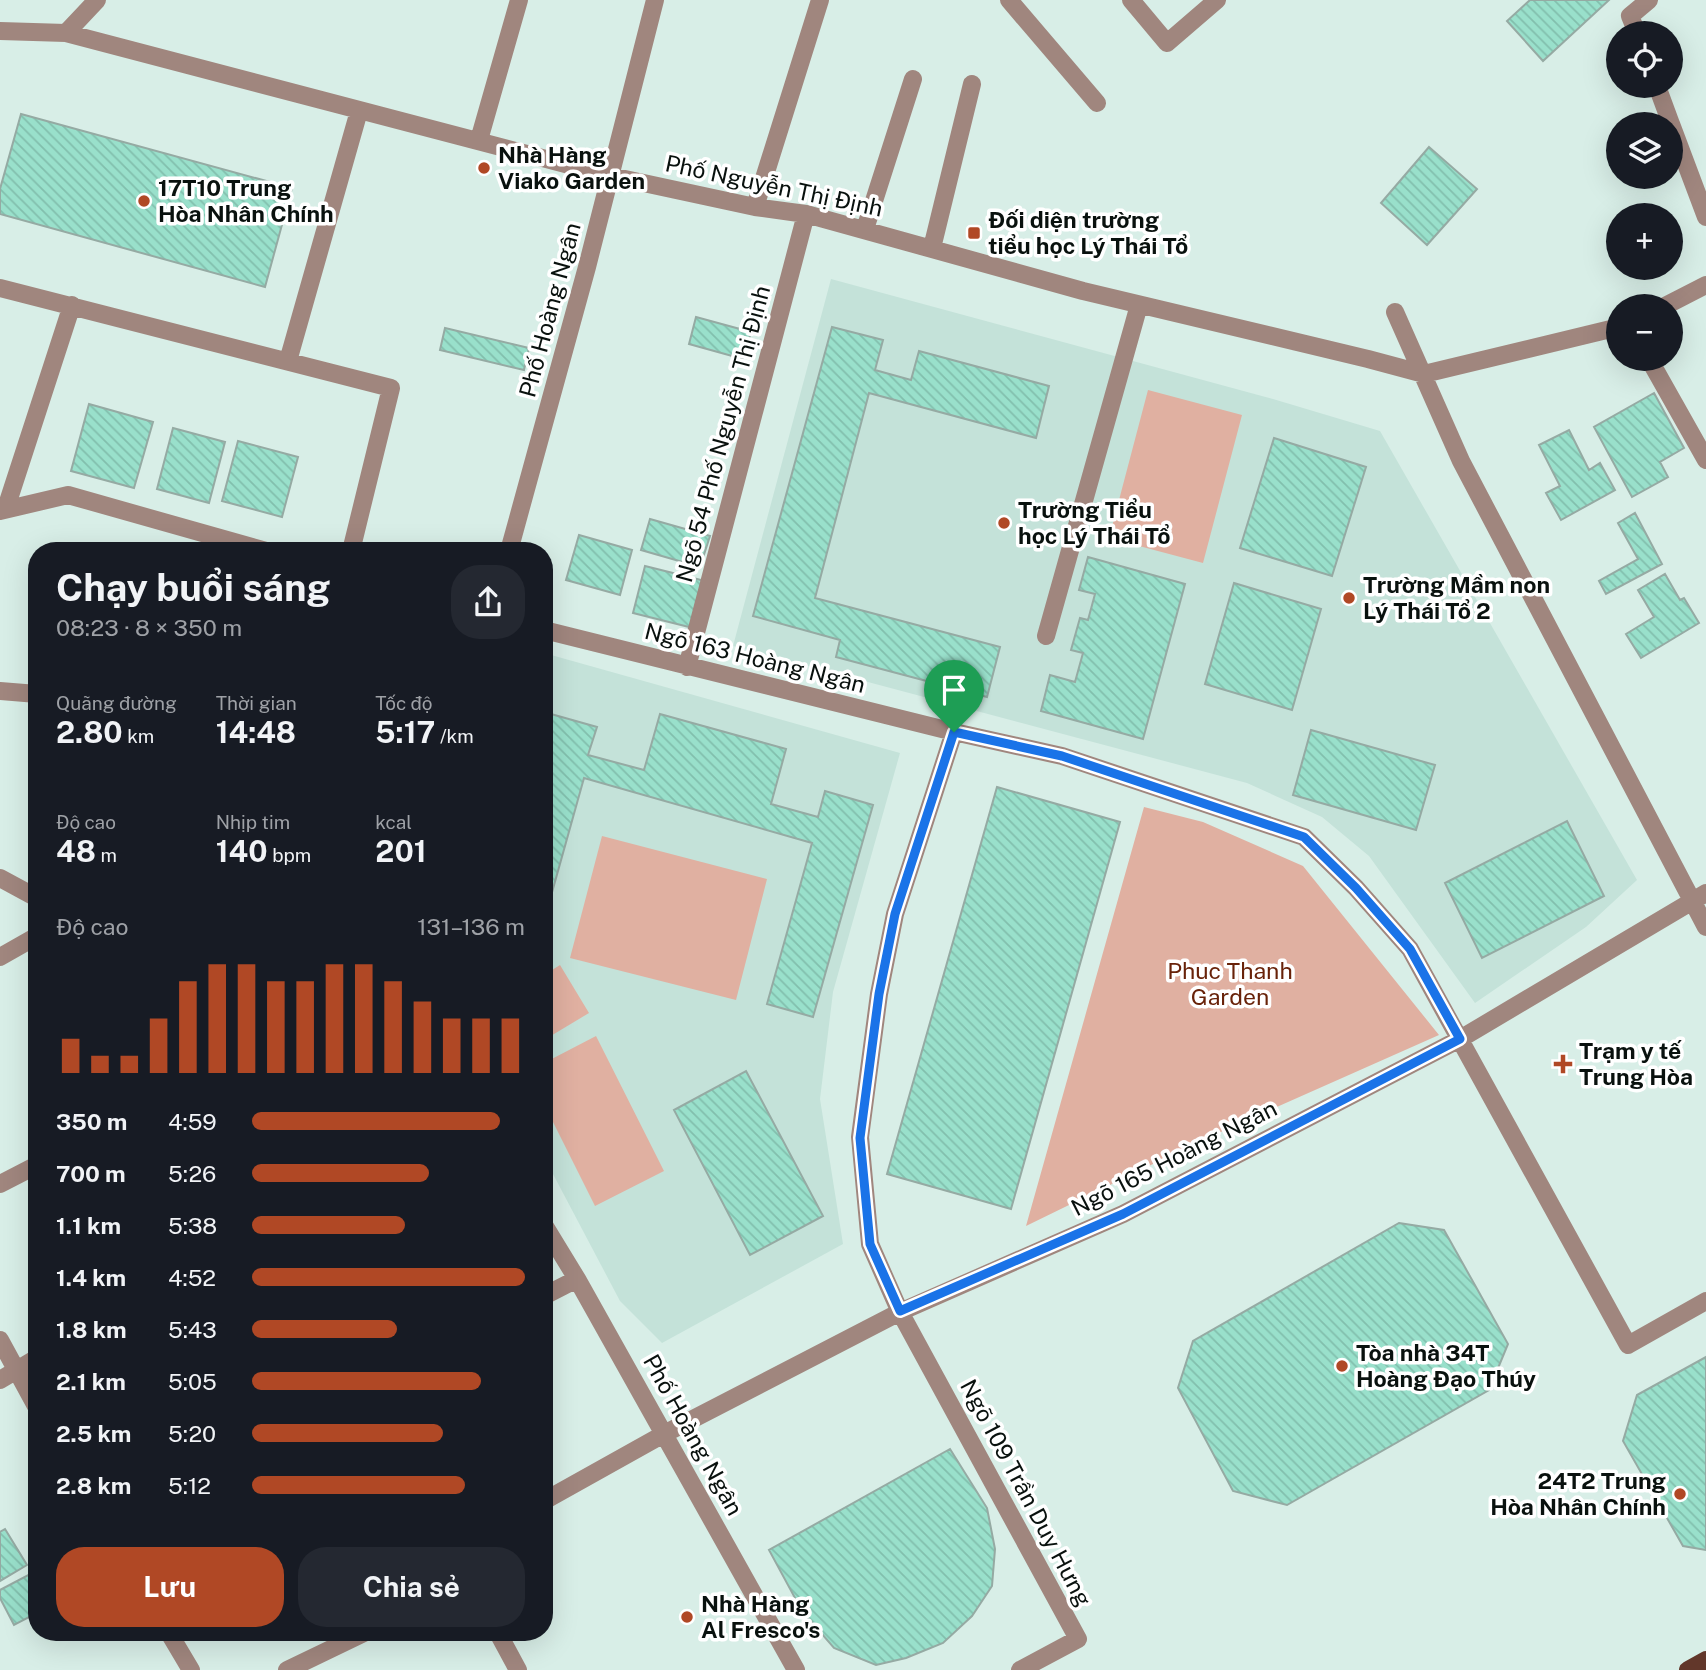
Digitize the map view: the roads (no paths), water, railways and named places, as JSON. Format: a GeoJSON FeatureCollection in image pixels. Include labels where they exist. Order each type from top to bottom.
{"type":"FeatureCollection","features":[{"type":"Feature","properties":{"kind":"main road"},"geometry":{"type":"LineString","coordinates":[[1688,1670],[1706,1660]]}},
{"type":"Feature","properties":{"kind":"street"},"geometry":{"type":"LineString","coordinates":[[66,33],[97,0]]}},
{"type":"Feature","properties":{"kind":"street"},"geometry":{"type":"LineString","coordinates":[[479,140],[519,0]]}},
{"type":"Feature","properties":{"kind":"street","name":"Phố Hoàng Ngân"},"geometry":{"type":"LineString","coordinates":[[511,542],[611,176],[655,0]]}},
{"type":"Feature","properties":{"kind":"street"},"geometry":{"type":"LineString","coordinates":[[755,207],[820,0]]}},
{"type":"Feature","properties":{"kind":"street"},"geometry":{"type":"LineString","coordinates":[[1009,0],[1097,103]]}},
{"type":"Feature","properties":{"kind":"street"},"geometry":{"type":"LineString","coordinates":[[1130,0],[1167,43],[1217,0]]}},
{"type":"Feature","properties":{"kind":"street"},"geometry":{"type":"LineString","coordinates":[[1632,21],[1630,16],[1649,0]]}},
{"type":"Feature","properties":{"kind":"street","name":"Phố Nguyễn Thị Định"},"geometry":{"type":"LineString","coordinates":[[0,31],[66,33],[611,176],[755,207],[806,214],[1083,291],[1424,374],[1606,330]]}},
{"type":"Feature","properties":{"kind":"street"},"geometry":{"type":"LineString","coordinates":[[864,229],[913,79]]}},
{"type":"Feature","properties":{"kind":"street"},"geometry":{"type":"LineString","coordinates":[[932,248],[972,84]]}},
{"type":"Feature","properties":{"kind":"street"},"geometry":{"type":"LineString","coordinates":[[288,361],[359,111]]}},
{"type":"Feature","properties":{"kind":"street"},"geometry":{"type":"LineString","coordinates":[[1683,156],[1706,217]]}},
{"type":"Feature","properties":{"kind":"street","name":"Ngõ 54 Phố Nguyễn Thị Định"},"geometry":{"type":"LineString","coordinates":[[687,667],[806,214]]}},
{"type":"Feature","properties":{"kind":"street"},"geometry":{"type":"LineString","coordinates":[[1683,297],[1706,285]]}},
{"type":"Feature","properties":{"kind":"street"},"geometry":{"type":"LineString","coordinates":[[0,288],[391,388],[353,542]]}},
{"type":"Feature","properties":{"kind":"street"},"geometry":{"type":"LineString","coordinates":[[3,509],[72,305]]}},
{"type":"Feature","properties":{"kind":"street"},"geometry":{"type":"LineString","coordinates":[[1046,636],[1139,305]]}},
{"type":"Feature","properties":{"kind":"street"},"geometry":{"type":"LineString","coordinates":[[1395,312],[1461,461],[1699,896],[1706,927]]}},
{"type":"Feature","properties":{"kind":"street"},"geometry":{"type":"LineString","coordinates":[[1656,371],[1706,460]]}},
{"type":"Feature","properties":{"kind":"street"},"geometry":{"type":"LineString","coordinates":[[3,509],[68,495],[207,542]]}},
{"type":"Feature","properties":{"kind":"street","name":"Ngõ 163 Hoàng Ngân"},"geometry":{"type":"LineString","coordinates":[[553,632],[954,732],[1062,756],[1304,837],[1356,888],[1410,949],[1628,1345],[1706,1301]]}},
{"type":"Feature","properties":{"kind":"street"},"geometry":{"type":"LineString","coordinates":[[0,691],[28,693]]}},
{"type":"Feature","properties":{"kind":"street"},"geometry":{"type":"LineString","coordinates":[[900,1311],[870,1244],[860,1138],[879,994],[895,914],[954,732]]}},
{"type":"Feature","properties":{"kind":"street"},"geometry":{"type":"LineString","coordinates":[[0,878],[28,893]]}},
{"type":"Feature","properties":{"kind":"street","name":"Ngõ 165 Hoàng Ngân"},"geometry":{"type":"LineString","coordinates":[[553,1496],[664,1434],[900,1311],[1123,1214],[1460,1039],[1699,896]]}},
{"type":"Feature","properties":{"kind":"street"},"geometry":{"type":"LineString","coordinates":[[0,957],[28,941]]}},
{"type":"Feature","properties":{"kind":"street"},"geometry":{"type":"LineString","coordinates":[[0,1184],[28,1170]]}},
{"type":"Feature","properties":{"kind":"street","name":"Phố Hoàng Ngân"},"geometry":{"type":"LineString","coordinates":[[553,1240],[796,1670]]}},
{"type":"Feature","properties":{"kind":"street"},"geometry":{"type":"LineString","coordinates":[[553,1291],[577,1279]]}},
{"type":"Feature","properties":{"kind":"street","name":"Ngõ 109 Trần Duy Hưng"},"geometry":{"type":"LineString","coordinates":[[900,1311],[1078,1639],[1020,1670]]}},
{"type":"Feature","properties":{"kind":"street"},"geometry":{"type":"LineString","coordinates":[[0,1340],[8,1375],[28,1398]]}},
{"type":"Feature","properties":{"kind":"street"},"geometry":{"type":"LineString","coordinates":[[8,1375],[28,1363]]}},
{"type":"Feature","properties":{"kind":"street"},"geometry":{"type":"LineString","coordinates":[[174,1641],[191,1670]]}},
{"type":"Feature","properties":{"kind":"street"},"geometry":{"type":"LineString","coordinates":[[287,1670],[347,1641]]}},
{"type":"Feature","properties":{"kind":"street"},"geometry":{"type":"LineString","coordinates":[[502,1641],[518,1670]]}},
{"type":"Feature","properties":{"kind":"place","name":"Nhà Hàng Viako Garden"},"geometry":{"type":"Point","coordinates":[484,168]}},
{"type":"Feature","properties":{"kind":"place","name":"17T10 Trung Hòa Nhân Chính"},"geometry":{"type":"Point","coordinates":[144,201]}},
{"type":"Feature","properties":{"kind":"place","name":"Đối diện trường tiểu học Lý Thái Tổ"},"geometry":{"type":"Point","coordinates":[974,233]}},
{"type":"Feature","properties":{"kind":"place","name":"Trường Tiểu học Lý Thái Tổ"},"geometry":{"type":"Point","coordinates":[1004,523]}},
{"type":"Feature","properties":{"kind":"place","name":"Trường Mầm non Lý Thái Tổ 2"},"geometry":{"type":"Point","coordinates":[1349,598]}},
{"type":"Feature","properties":{"kind":"place","name":"Trạm y tế Trung Hòa"},"geometry":{"type":"Point","coordinates":[1563,1064]}},
{"type":"Feature","properties":{"kind":"place","name":"Tòa nhà 34T Hoàng Đạo Thúy"},"geometry":{"type":"Point","coordinates":[1342,1366]}},
{"type":"Feature","properties":{"kind":"place","name":"24T2 Trung Hòa Nhân Chính"},"geometry":{"type":"Point","coordinates":[1680,1494]}},
{"type":"Feature","properties":{"kind":"place","name":"Nhà Hàng Al Fresco's"},"geometry":{"type":"Point","coordinates":[687,1617]}},
{"type":"Feature","properties":{"kind":"park label","name":"Phuc Thanh Garden"},"geometry":{"type":"Point","coordinates":[1230,984]}}]}
